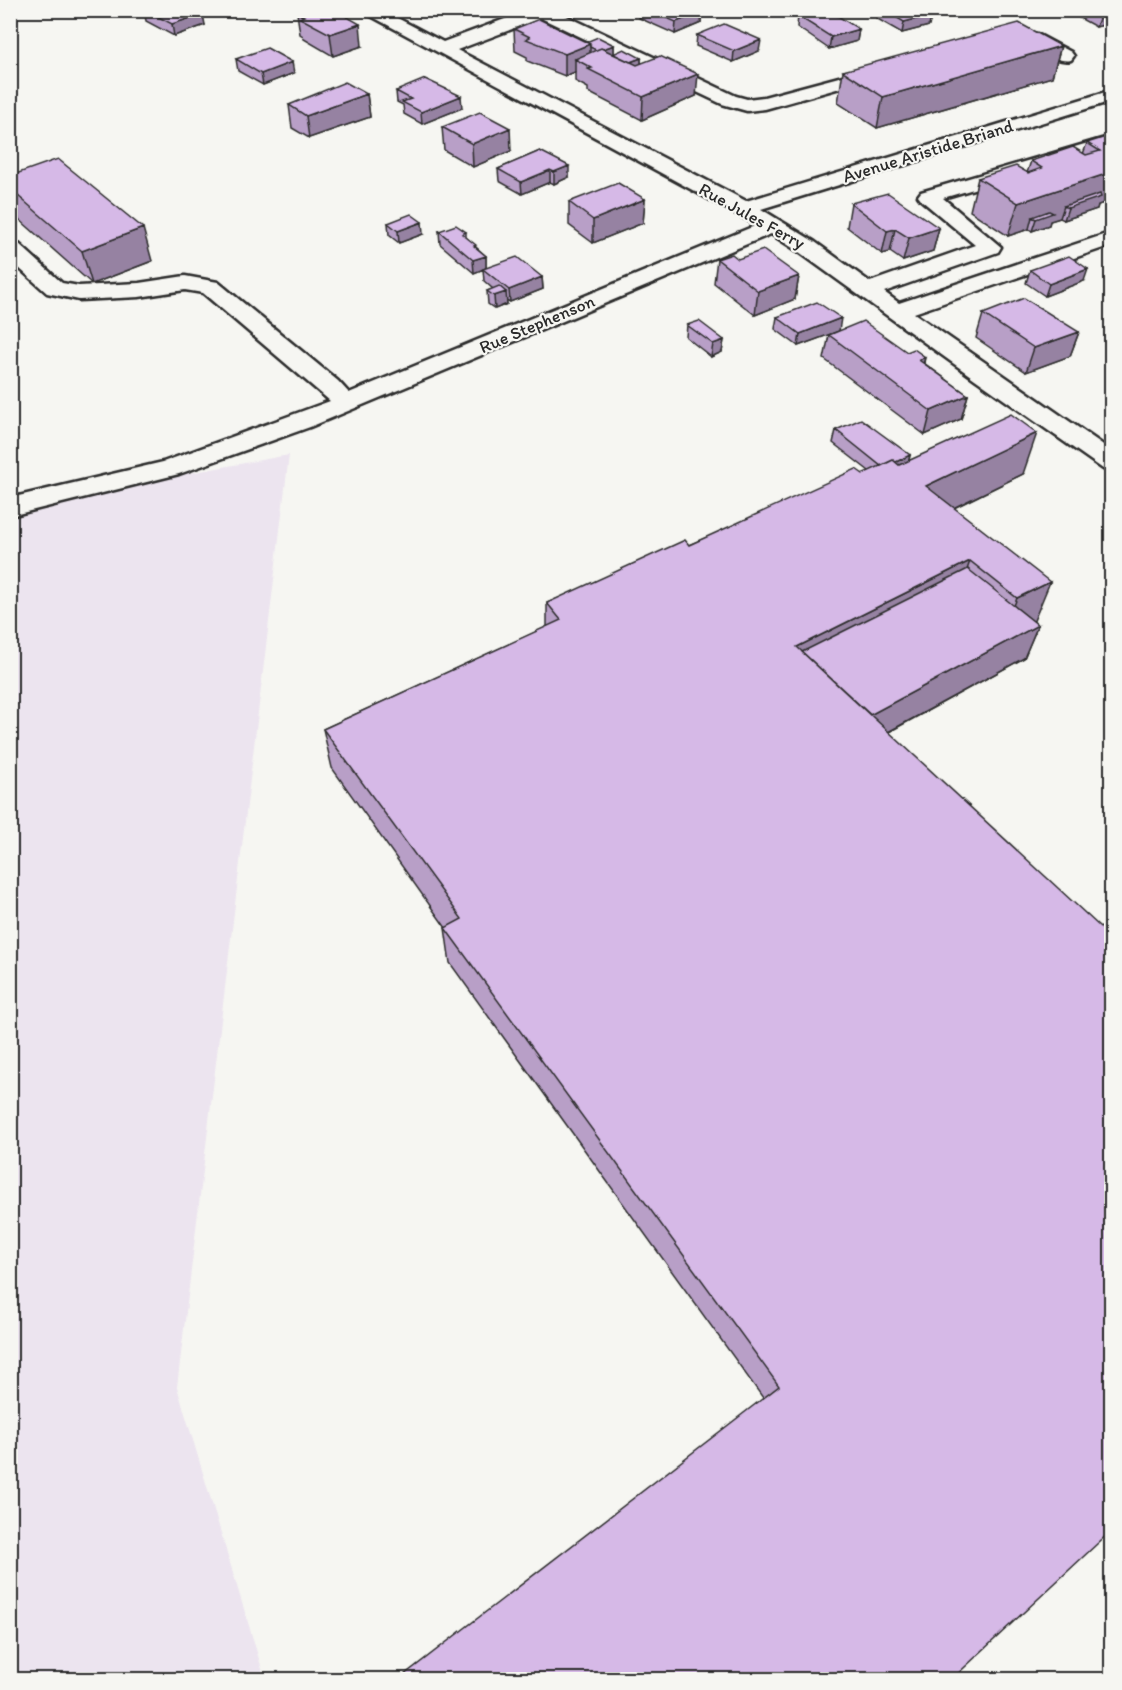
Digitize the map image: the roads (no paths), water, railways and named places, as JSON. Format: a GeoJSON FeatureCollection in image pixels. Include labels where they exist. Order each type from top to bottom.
{"type":"FeatureCollection","features":[{"type":"Feature","properties":{"kind":"street","name":"Rue Jules Ferry"},"geometry":{"type":"LineString","coordinates":[[368,10],[744,208],[870,290],[983,374],[1112,463]]}},
{"type":"Feature","properties":{"kind":"street"},"geometry":{"type":"LineString","coordinates":[[442,49],[544,11],[729,100],[747,105],[765,103],[897,66]]}},
{"type":"Feature","properties":{"kind":"street"},"geometry":{"type":"LineString","coordinates":[[997,38],[1019,35],[1065,56]]}},
{"type":"Feature","properties":{"kind":"street","name":"Avenue Aristide Briand"},"geometry":{"type":"LineString","coordinates":[[744,208],[1112,95]]}},
{"type":"Feature","properties":{"kind":"street"},"geometry":{"type":"LineString","coordinates":[[870,290],[990,247],[928,195],[1112,142]]}},
{"type":"Feature","properties":{"kind":"street","name":"Rue Stephenson"},"geometry":{"type":"LineString","coordinates":[[10,507],[170,468],[301,422],[772,226]]}},
{"type":"Feature","properties":{"kind":"street"},"geometry":{"type":"LineString","coordinates":[[898,311],[1112,238]]}},
{"type":"Feature","properties":{"kind":"street"},"geometry":{"type":"LineString","coordinates":[[10,249],[55,288],[79,293],[139,290],[185,283],[210,287],[329,386],[345,403]]}}]}
